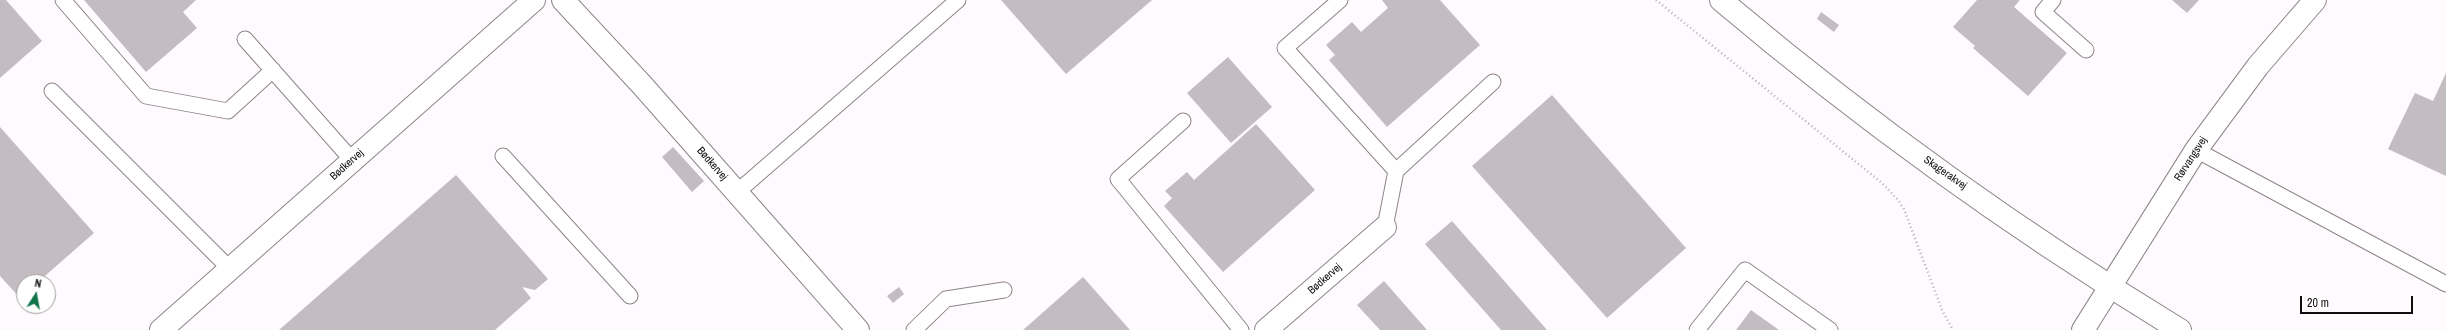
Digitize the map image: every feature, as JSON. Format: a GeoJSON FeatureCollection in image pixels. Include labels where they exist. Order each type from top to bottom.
{"type":"FeatureCollection","features":[{"type":"Feature","properties":{"kind":"street","name":"Bødkervej"},"geometry":{"type":"LineString","coordinates":[[161,330],[534,0]]}},
{"type":"Feature","properties":{"kind":"street","name":"Bødkervej"},"geometry":{"type":"LineString","coordinates":[[563,0],[642,85],[858,330]]}},
{"type":"Feature","properties":{"kind":"street","name":"Skagerakvej"},"geometry":{"type":"LineString","coordinates":[[1720,0],[1778,48],[1920,156],[2110,288],[2180,330]]}},
{"type":"Feature","properties":{"kind":"street","name":"Rørvangsvej"},"geometry":{"type":"LineString","coordinates":[[2083,330],[2196,150],[2258,66],[2315,0]]}},
{"type":"Feature","properties":{"kind":"street","name":"Bødkervej"},"geometry":{"type":"LineString","coordinates":[[1266,330],[1385,227]]}},
{"type":"Feature","properties":{"kind":"lane"},"geometry":{"type":"LineString","coordinates":[[63,0],[146,96],[228,111],[273,70]]}},
{"type":"Feature","properties":{"kind":"lane"},"geometry":{"type":"LineString","coordinates":[[736,193],[958,0]]}},
{"type":"Feature","properties":{"kind":"lane"},"geometry":{"type":"LineString","coordinates":[[1340,0],[1285,48],[1396,171]]}},
{"type":"Feature","properties":{"kind":"lane"},"geometry":{"type":"LineString","coordinates":[[2053,0],[2043,12],[2086,50]]}},
{"type":"Feature","properties":{"kind":"lane"},"geometry":{"type":"LineString","coordinates":[[245,39],[352,160]]}},
{"type":"Feature","properties":{"kind":"lane"},"geometry":{"type":"LineString","coordinates":[[1385,227],[1396,171],[1493,82]]}},
{"type":"Feature","properties":{"kind":"lane"},"geometry":{"type":"LineString","coordinates":[[52,90],[230,269]]}},
{"type":"Feature","properties":{"kind":"lane"},"geometry":{"type":"LineString","coordinates":[[1183,121],[1118,179],[1241,330]]}},
{"type":"Feature","properties":{"kind":"lane"},"geometry":{"type":"LineString","coordinates":[[2196,150],[2446,284]]}},
{"type":"Feature","properties":{"kind":"lane"},"geometry":{"type":"LineString","coordinates":[[503,156],[630,296]]}},
{"type":"Feature","properties":{"kind":"lane"},"geometry":{"type":"LineString","coordinates":[[1697,330],[1745,270],[1830,330]]}},
{"type":"Feature","properties":{"kind":"lane"},"geometry":{"type":"LineString","coordinates":[[914,330],[946,299],[1004,290]]}},
{"type":"Feature","properties":{"kind":"path"},"geometry":{"type":"LineString","coordinates":[[1656,0],[1882,183],[1898,200],[1912,228],[1942,310],[1953,330]]}},
{"type":"Feature","properties":{"kind":"building"},"geometry":{"type":"Polygon","coordinates":[[[0,0],[6,0],[42,41],[0,78],[0,0]]]}},
{"type":"Feature","properties":{"kind":"building"},"geometry":{"type":"Polygon","coordinates":[[[84,0],[196,0],[183,12],[197,28],[146,72],[84,0]]]}},
{"type":"Feature","properties":{"kind":"building"},"geometry":{"type":"Polygon","coordinates":[[[1001,0],[1152,0],[1066,74],[1001,0]]]}},
{"type":"Feature","properties":{"kind":"building"},"geometry":{"type":"Polygon","coordinates":[[[1382,0],[1440,0],[1480,45],[1387,127],[1329,60],[1335,55],[1326,45],[1352,22],[1361,32],[1388,8],[1382,0]]]}},
{"type":"Feature","properties":{"kind":"building"},"geometry":{"type":"Polygon","coordinates":[[[1977,0],[2020,0],[2014,7],[2067,53],[2028,96],[1973,48],[1975,46],[1953,27],[1977,0]]]}},
{"type":"Feature","properties":{"kind":"building"},"geometry":{"type":"Polygon","coordinates":[[[2172,0],[2199,0],[2187,13],[2172,0]]]}},
{"type":"Feature","properties":{"kind":"building"},"geometry":{"type":"Polygon","coordinates":[[[1821,12],[1839,25],[1834,32],[1817,19],[1821,12]]]}},
{"type":"Feature","properties":{"kind":"building"},"geometry":{"type":"Polygon","coordinates":[[[1228,57],[1272,107],[1231,143],[1187,93],[1228,57]]]}},
{"type":"Feature","properties":{"kind":"building"},"geometry":{"type":"Polygon","coordinates":[[[2446,73],[2446,176],[2388,149],[2415,93],[2433,101],[2446,73]]]}},
{"type":"Feature","properties":{"kind":"building"},"geometry":{"type":"Polygon","coordinates":[[[1552,95],[1686,248],[1607,318],[1472,166],[1552,95]]]}},
{"type":"Feature","properties":{"kind":"building"},"geometry":{"type":"Polygon","coordinates":[[[1256,124],[1315,190],[1223,272],[1164,206],[1172,198],[1165,191],[1187,172],[1194,180],[1256,124]]]}},
{"type":"Feature","properties":{"kind":"building"},"geometry":{"type":"Polygon","coordinates":[[[0,127],[94,233],[47,274],[16,274],[16,294],[0,276],[0,127]]]}},
{"type":"Feature","properties":{"kind":"building"},"geometry":{"type":"Polygon","coordinates":[[[673,147],[704,181],[692,192],[662,157],[673,147]]]}},
{"type":"Feature","properties":{"kind":"building"},"geometry":{"type":"Polygon","coordinates":[[[456,175],[548,279],[535,290],[522,287],[531,298],[495,330],[279,330],[456,175]]]}},
{"type":"Feature","properties":{"kind":"building"},"geometry":{"type":"Polygon","coordinates":[[[1452,221],[1547,330],[1501,330],[1425,244],[1452,221]]]}},
{"type":"Feature","properties":{"kind":"building"},"geometry":{"type":"Polygon","coordinates":[[[1083,277],[1130,330],[1023,330],[1083,277]]]}},
{"type":"Feature","properties":{"kind":"building"},"geometry":{"type":"Polygon","coordinates":[[[1384,281],[1427,330],[1380,330],[1357,305],[1384,281]]]}},
{"type":"Feature","properties":{"kind":"building"},"geometry":{"type":"Polygon","coordinates":[[[899,287],[904,294],[893,303],[887,296],[899,287]]]}},
{"type":"Feature","properties":{"kind":"building"},"geometry":{"type":"Polygon","coordinates":[[[1751,310],[1779,330],[1736,330],[1751,310]]]}}]}
